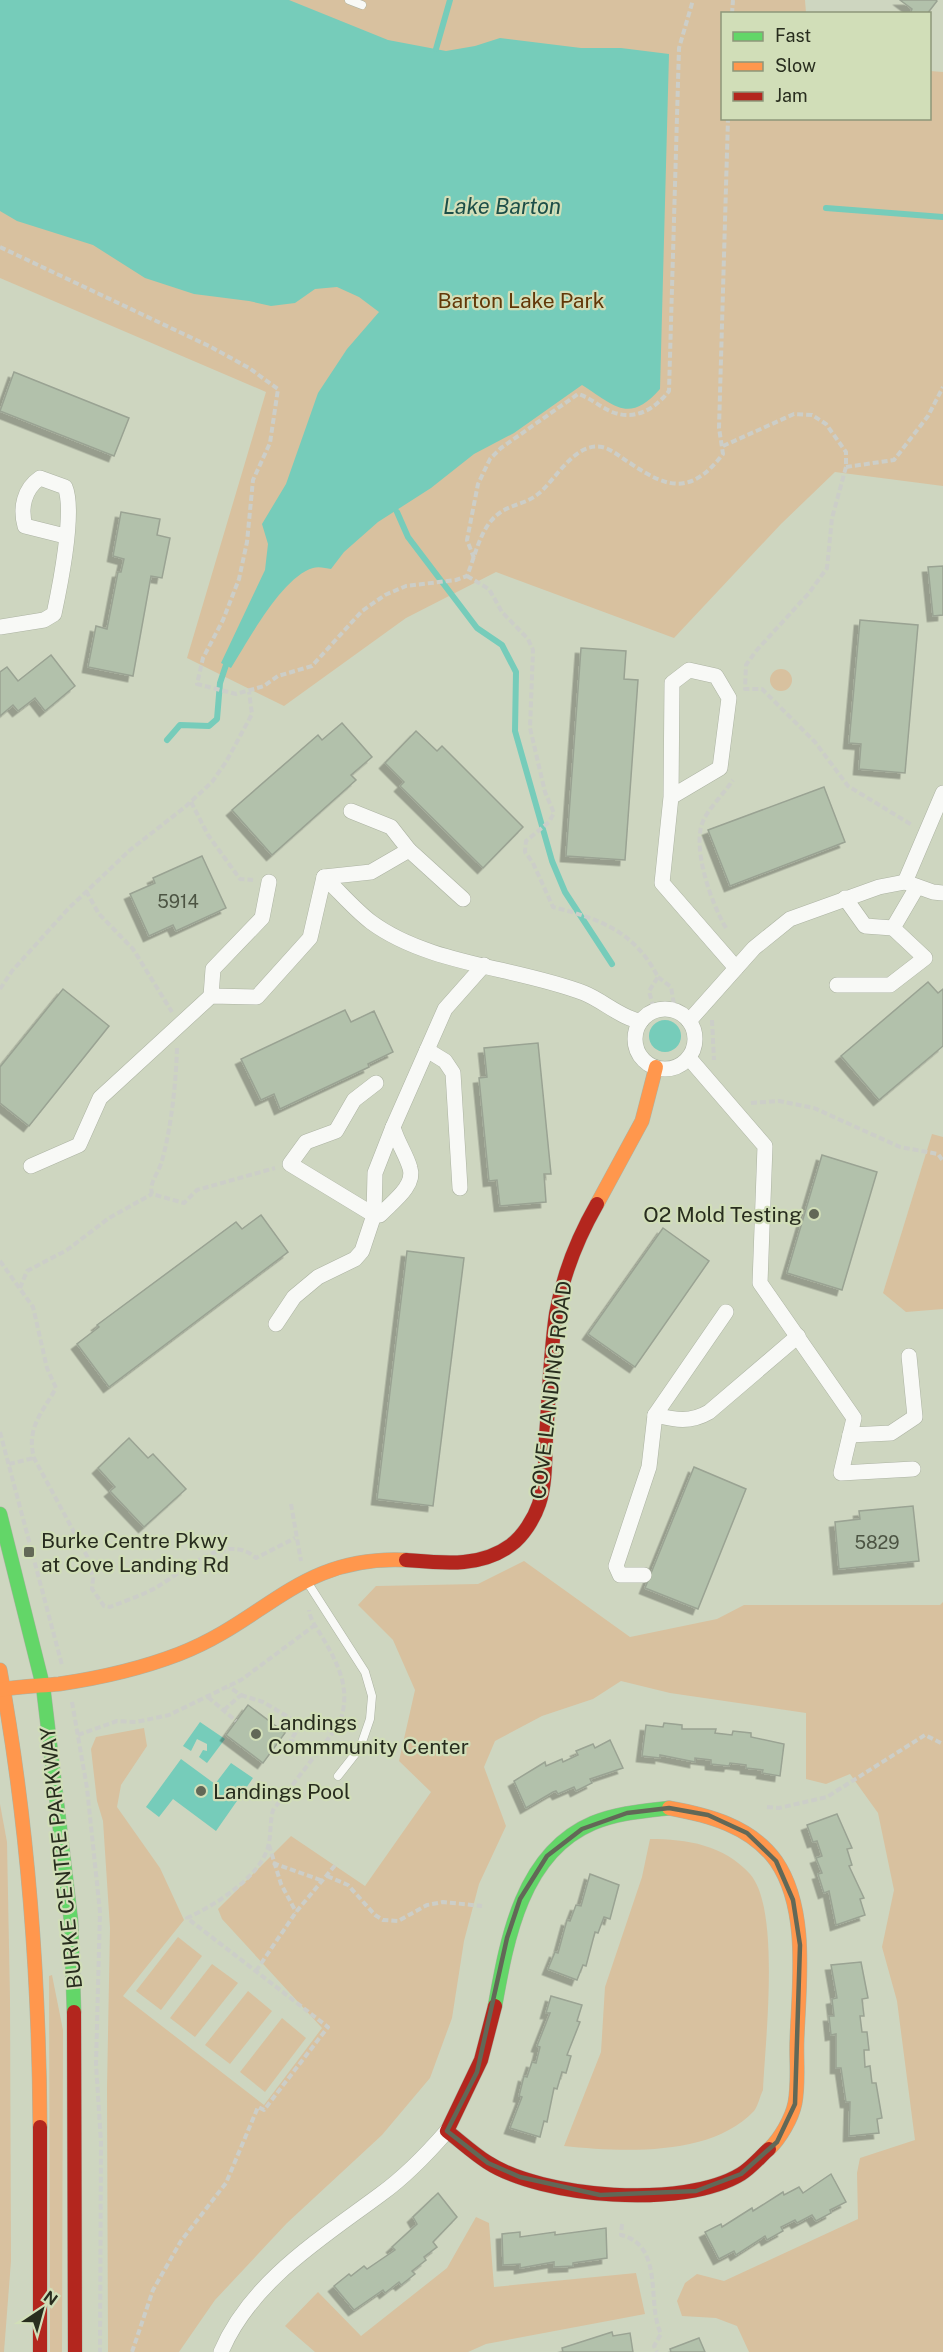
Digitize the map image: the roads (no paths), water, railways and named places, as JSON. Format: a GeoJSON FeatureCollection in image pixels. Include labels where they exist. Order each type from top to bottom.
{"type":"FeatureCollection","features":[{"type":"Feature","properties":{"kind":"street"},"geometry":{"type":"LineString","coordinates":[[0,627],[44,620],[54,614],[65,536]]}},
{"type":"Feature","properties":{"kind":"street"},"geometry":{"type":"LineString","coordinates":[[671,797],[720,768],[729,698],[716,676],[689,670],[672,683],[671,797],[662,883],[736,968]]}},
{"type":"Feature","properties":{"kind":"street"},"geometry":{"type":"LineString","coordinates":[[893,928],[911,884],[925,832],[943,793]]}},
{"type":"Feature","properties":{"kind":"street"},"geometry":{"type":"LineString","coordinates":[[351,811],[391,827],[409,850],[463,899]]}},
{"type":"Feature","properties":{"kind":"street"},"geometry":{"type":"LineString","coordinates":[[324,877],[371,872],[409,850]]}},
{"type":"Feature","properties":{"kind":"street"},"geometry":{"type":"LineString","coordinates":[[324,877],[371,922],[398,937],[435,952],[584,993],[612,1007],[632,1021],[641,1021]]}},
{"type":"Feature","properties":{"kind":"street"},"geometry":{"type":"LineString","coordinates":[[211,996],[256,997],[309,938],[324,877]]}},
{"type":"Feature","properties":{"kind":"street"},"geometry":{"type":"LineString","coordinates":[[32,1166],[79,1145],[100,1098],[211,996],[213,969],[262,918],[269,882]]}},
{"type":"Feature","properties":{"kind":"street"},"geometry":{"type":"LineString","coordinates":[[689,1021],[754,948],[790,918],[845,898],[911,884],[943,893]]}},
{"type":"Feature","properties":{"kind":"street"},"geometry":{"type":"LineString","coordinates":[[837,985],[890,985],[924,958],[893,928],[865,926],[845,898]]}},
{"type":"Feature","properties":{"kind":"street"},"geometry":{"type":"LineString","coordinates":[[276,1324],[294,1297],[318,1277],[355,1259],[362,1251],[374,1215],[375,1173],[393,1128],[445,1009],[484,965]]}},
{"type":"Feature","properties":{"kind":"street"},"geometry":{"type":"LineString","coordinates":[[654,1011],[675,1011],[689,1021],[695,1041],[688,1058],[674,1067],[656,1067],[648,1063],[637,1048],[635,1039],[641,1021],[654,1011]]}},
{"type":"Feature","properties":{"kind":"street"},"geometry":{"type":"LineString","coordinates":[[427,1050],[445,1061],[453,1072],[460,1188]]}},
{"type":"Feature","properties":{"kind":"street"},"geometry":{"type":"LineString","coordinates":[[688,1058],[765,1146],[760,1283],[854,1418],[841,1473],[913,1469]]}},
{"type":"Feature","properties":{"kind":"street","name":"COVE LANDING ROAD"},"geometry":{"type":"LineString","coordinates":[[2,1690],[43,1686],[130,1669],[172,1657],[231,1627],[305,1579],[332,1567],[370,1560],[468,1564],[506,1549],[531,1523],[542,1491],[555,1328],[566,1273],[581,1232],[629,1145],[654,1088],[656,1067]]}},
{"type":"Feature","properties":{"kind":"street"},"geometry":{"type":"LineString","coordinates":[[376,1083],[354,1100],[336,1131],[306,1142],[290,1164],[374,1215],[380,1215],[410,1181],[411,1170],[393,1128]]}},
{"type":"Feature","properties":{"kind":"street"},"geometry":{"type":"LineString","coordinates":[[644,1575],[620,1575],[616,1566],[649,1467],[655,1415],[726,1312]]}},
{"type":"Feature","properties":{"kind":"street"},"geometry":{"type":"LineString","coordinates":[[655,1415],[680,1421],[696,1419],[709,1412],[798,1336]]}},
{"type":"Feature","properties":{"kind":"street"},"geometry":{"type":"LineString","coordinates":[[850,1435],[891,1433],[915,1417],[909,1356]]}},
{"type":"Feature","properties":{"kind":"street","name":"BURKE CENTRE PARKWAY"},"geometry":{"type":"LineString","coordinates":[[0,1514],[43,1686],[71,1921],[74,2000],[75,2352]]}},
{"type":"Feature","properties":{"kind":"street","name":"BURKE CENTRE PARKWAY"},"geometry":{"type":"LineString","coordinates":[[0,1670],[30,1874],[35,1944],[39,2064],[39,2352]]}},
{"type":"Feature","properties":{"kind":"street"},"geometry":{"type":"LineString","coordinates":[[221,2352],[226,2339],[258,2293],[321,2235],[382,2193],[416,2165],[447,2131],[480,2063],[489,2036],[507,1938],[520,1899],[547,1856],[582,1829],[627,1813],[669,1808],[708,1815],[747,1833],[776,1861],[793,1900],[800,1945],[795,2104],[777,2142],[741,2175],[696,2191],[600,2195],[552,2187],[520,2177],[488,2163],[447,2131]]}},
{"type":"Feature","properties":{"kind":"lane"},"geometry":{"type":"LineString","coordinates":[[349,0],[362,5]]}},
{"type":"Feature","properties":{"kind":"lane"},"geometry":{"type":"LineString","coordinates":[[305,1579],[365,1672],[372,1696],[370,1719],[360,1748],[338,1776]]}},
{"type":"Feature","properties":{"kind":"water","name":"Lake Barton"},"geometry":{"type":"Polygon","coordinates":[[[0,0],[289,0],[388,40],[446,51],[475,46],[500,38],[581,48],[621,48],[669,54],[660,389],[649,400],[630,409],[613,405],[582,385],[514,433],[474,454],[431,488],[378,522],[344,552],[331,569],[315,567],[301,574],[278,596],[231,668],[221,663],[265,570],[268,544],[262,524],[286,484],[318,393],[347,349],[379,312],[359,297],[337,287],[315,289],[295,303],[271,306],[194,294],[145,278],[93,245],[17,221],[0,211],[0,0]]]}},
{"type":"Feature","properties":{"kind":"water"},"geometry":{"type":"Polygon","coordinates":[[[665,1020],[676,1025],[681,1036],[676,1047],[665,1052],[654,1047],[649,1036],[654,1025],[665,1020]]]}},
{"type":"Feature","properties":{"kind":"water"},"geometry":{"type":"Polygon","coordinates":[[[200,1722],[225,1739],[207,1763],[199,1757],[203,1750],[207,1751],[207,1744],[197,1739],[191,1751],[183,1746],[200,1722]]]}},
{"type":"Feature","properties":{"kind":"water","name":"Landings Pool"},"geometry":{"type":"Polygon","coordinates":[[[181,1759],[215,1784],[231,1763],[253,1778],[216,1831],[173,1799],[159,1817],[146,1807],[181,1759]]]}},
{"type":"Feature","properties":{"kind":"waterway"},"geometry":{"type":"LineString","coordinates":[[436,49],[450,0]]}},
{"type":"Feature","properties":{"kind":"waterway"},"geometry":{"type":"LineString","coordinates":[[826,208],[943,217]]}},
{"type":"Feature","properties":{"kind":"waterway"},"geometry":{"type":"LineString","coordinates":[[397,512],[408,537],[477,628],[502,645],[516,672],[515,731],[552,861],[565,892],[612,964]]}},
{"type":"Feature","properties":{"kind":"waterway"},"geometry":{"type":"LineString","coordinates":[[167,740],[180,725],[209,726],[217,719],[220,683],[226,665]]}},
{"type":"Feature","properties":{"kind":"place","name":"O2 Mold Testing"},"geometry":{"type":"Point","coordinates":[814,1214]}},
{"type":"Feature","properties":{"kind":"place","name":"Burke Centre Pkwy at Cove Landing Rd"},"geometry":{"type":"Point","coordinates":[29,1552]}},
{"type":"Feature","properties":{"kind":"place","name":"Landings Commmunity Center"},"geometry":{"type":"Point","coordinates":[256,1734]}},
{"type":"Feature","properties":{"kind":"place","name":"Landings Pool"},"geometry":{"type":"Point","coordinates":[201,1791]}},
{"type":"Feature","properties":{"kind":"park label","name":"Barton Lake Park"},"geometry":{"type":"Point","coordinates":[521,300]}}]}
